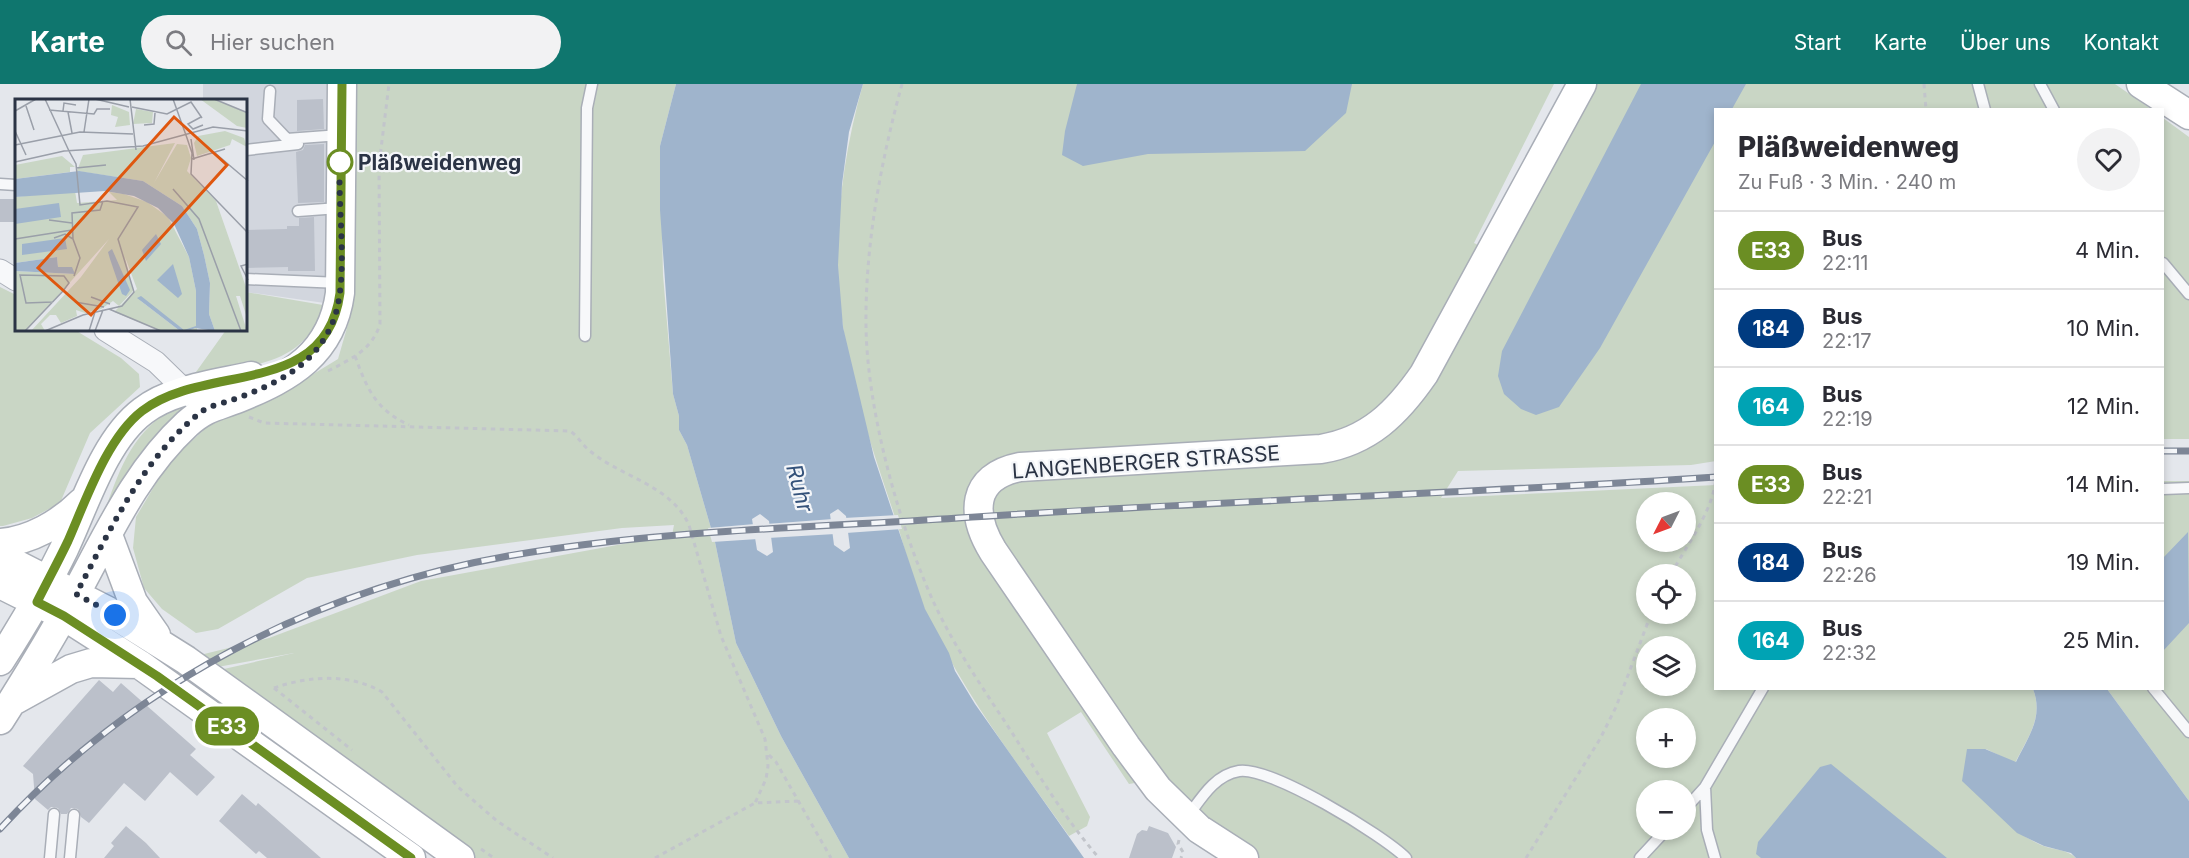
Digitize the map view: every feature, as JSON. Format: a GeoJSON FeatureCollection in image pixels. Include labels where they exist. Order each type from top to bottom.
{"type":"FeatureCollection","features":[{"type":"Feature","properties":{"kind":"main road"},"geometry":{"type":"LineString","coordinates":[[0,661],[43,591],[86,499],[111,450],[127,426],[143,410],[195,400],[299,359],[317,349],[332,325],[339,306],[340,283],[342,84]]}},
{"type":"Feature","properties":{"kind":"main road","name":"LANGENBERGER STRASSE"},"geometry":{"type":"LineString","coordinates":[[1244,858],[1186,818],[1158,789],[1125,746],[993,551],[979,520],[977,506],[981,494],[996,476],[1020,467],[1321,449],[1348,443],[1371,431],[1402,404],[1424,374],[1582,84]]}},
{"type":"Feature","properties":{"kind":"main road"},"geometry":{"type":"LineString","coordinates":[[2141,84],[2189,115]]}},
{"type":"Feature","properties":{"kind":"main road"},"geometry":{"type":"LineString","coordinates":[[5,711],[70,605],[123,504],[195,400]]}},
{"type":"Feature","properties":{"kind":"main road"},"geometry":{"type":"LineString","coordinates":[[0,543],[33,534],[65,519],[86,499]]}},
{"type":"Feature","properties":{"kind":"main road"},"geometry":{"type":"LineString","coordinates":[[108,535],[133,602],[162,645]]}},
{"type":"Feature","properties":{"kind":"main road"},"geometry":{"type":"LineString","coordinates":[[0,556],[43,591],[162,645],[258,711],[460,858]]}},
{"type":"Feature","properties":{"kind":"main road"},"geometry":{"type":"LineString","coordinates":[[0,584],[43,591]]}},
{"type":"Feature","properties":{"kind":"main road"},"geometry":{"type":"LineString","coordinates":[[70,605],[139,664],[411,858]]}},
{"type":"Feature","properties":{"kind":"main road"},"geometry":{"type":"LineString","coordinates":[[5,711],[71,669],[91,663],[139,664]]}},
{"type":"Feature","properties":{"kind":"street"},"geometry":{"type":"LineString","coordinates":[[0,270],[15,279]]}},
{"type":"Feature","properties":{"kind":"street"},"geometry":{"type":"LineString","coordinates":[[109,332],[139,348],[195,400]]}},
{"type":"Feature","properties":{"kind":"lane"},"geometry":{"type":"LineString","coordinates":[[585,336],[587,108],[592,84]]}},
{"type":"Feature","properties":{"kind":"lane"},"geometry":{"type":"LineString","coordinates":[[1978,84],[1984,108]]}},
{"type":"Feature","properties":{"kind":"lane"},"geometry":{"type":"LineString","coordinates":[[2040,84],[2053,108]]}},
{"type":"Feature","properties":{"kind":"lane"},"geometry":{"type":"LineString","coordinates":[[270,91],[268,119],[287,139],[340,139]]}},
{"type":"Feature","properties":{"kind":"lane"},"geometry":{"type":"LineString","coordinates":[[248,150],[340,139]]}},
{"type":"Feature","properties":{"kind":"lane"},"geometry":{"type":"LineString","coordinates":[[0,184],[15,185]]}},
{"type":"Feature","properties":{"kind":"lane"},"geometry":{"type":"LineString","coordinates":[[298,212],[340,208]]}},
{"type":"Feature","properties":{"kind":"lane"},"geometry":{"type":"LineString","coordinates":[[2164,264],[2189,294]]}},
{"type":"Feature","properties":{"kind":"lane"},"geometry":{"type":"LineString","coordinates":[[248,279],[340,283]]}},
{"type":"Feature","properties":{"kind":"lane"},"geometry":{"type":"LineString","coordinates":[[2164,489],[2189,488]]}},
{"type":"Feature","properties":{"kind":"lane"},"geometry":{"type":"LineString","coordinates":[[1696,797],[1705,788],[1762,690]]}},
{"type":"Feature","properties":{"kind":"lane"},"geometry":{"type":"LineString","coordinates":[[2155,690],[2189,732]]}},
{"type":"Feature","properties":{"kind":"lane"},"geometry":{"type":"LineString","coordinates":[[1186,818],[1208,789],[1221,778],[1238,771],[1254,770],[1279,780],[1338,812],[1376,834],[1406,858]]}},
{"type":"Feature","properties":{"kind":"lane"},"geometry":{"type":"LineString","coordinates":[[1705,788],[1707,830],[1715,858]]}},
{"type":"Feature","properties":{"kind":"lane"},"geometry":{"type":"LineString","coordinates":[[50,858],[54,814]]}},
{"type":"Feature","properties":{"kind":"lane"},"geometry":{"type":"LineString","coordinates":[[70,858],[74,815]]}},
{"type":"Feature","properties":{"kind":"lane"},"geometry":{"type":"LineString","coordinates":[[1640,858],[1657,840]]}},
{"type":"Feature","properties":{"kind":"path"},"geometry":{"type":"LineString","coordinates":[[390,84],[379,165],[380,324],[371,343],[355,356],[379,406],[388,414],[411,426]]}},
{"type":"Feature","properties":{"kind":"path"},"geometry":{"type":"LineString","coordinates":[[902,84],[878,192],[868,280],[866,327],[882,443],[921,570],[952,636],[1025,753],[1099,858]]}},
{"type":"Feature","properties":{"kind":"path"},"geometry":{"type":"LineString","coordinates":[[1924,84],[1926,108]]}},
{"type":"Feature","properties":{"kind":"path"},"geometry":{"type":"LineString","coordinates":[[248,416],[264,423],[570,431],[590,452],[676,504],[689,525],[721,636],[765,739],[769,755],[766,779],[755,803]]}},
{"type":"Feature","properties":{"kind":"path"},"geometry":{"type":"LineString","coordinates":[[1677,564],[1714,495]]}},
{"type":"Feature","properties":{"kind":"path"},"geometry":{"type":"LineString","coordinates":[[1526,858],[1600,740],[1616,707],[1647,624]]}},
{"type":"Feature","properties":{"kind":"path"},"geometry":{"type":"LineString","coordinates":[[353,751],[273,688],[297,681],[321,678],[354,680],[369,684],[382,692],[458,787],[497,821],[553,858]]}},
{"type":"Feature","properties":{"kind":"path"},"geometry":{"type":"LineString","coordinates":[[769,755],[776,762],[831,858]]}},
{"type":"Feature","properties":{"kind":"path"},"geometry":{"type":"LineString","coordinates":[[655,858],[755,803],[798,801]]}},
{"type":"Feature","properties":{"kind":"shaded area"},"geometry":{"type":"Polygon","coordinates":[[[203,84],[355,84],[352,139],[353,307],[248,292],[248,99],[203,99],[203,84]]]}},
{"type":"Feature","properties":{"kind":"green space"},"geometry":{"type":"Polygon","coordinates":[[[355,84],[676,84],[660,146],[663,275],[673,394],[679,416],[679,430],[687,445],[715,542],[736,643],[781,736],[849,858],[464,858],[215,671],[294,653],[212,668],[196,656],[269,638],[421,581],[672,535],[674,525],[622,528],[417,555],[307,578],[218,629],[196,633],[162,609],[144,588],[133,548],[136,517],[168,463],[208,426],[292,387],[338,359],[353,307],[352,139],[355,84]]]}},
{"type":"Feature","properties":{"kind":"green space"},"geometry":{"type":"Polygon","coordinates":[[[863,84],[1554,84],[1474,243],[1501,256],[1590,84],[2115,84],[2150,108],[1714,108],[1714,461],[1691,465],[1458,471],[1441,498],[1714,485],[1714,690],[2033,690],[2037,709],[2036,718],[2015,763],[1986,749],[1998,807],[2013,827],[2025,836],[2041,845],[2064,851],[2076,858],[1259,858],[1210,829],[1055,658],[1135,783],[1129,784],[1081,712],[1047,733],[1090,817],[1087,826],[1069,836],[973,698],[940,640],[916,586],[864,420],[847,351],[838,266],[840,204],[863,84]]]}},
{"type":"Feature","properties":{"kind":"green space"},"geometry":{"type":"Polygon","coordinates":[[[2164,119],[2189,137],[2189,439],[2164,439],[2164,119]]]}},
{"type":"Feature","properties":{"kind":"green space"},"geometry":{"type":"Polygon","coordinates":[[[0,287],[15,294],[15,332],[78,332],[121,358],[139,374],[140,387],[90,433],[60,503],[32,518],[0,526],[0,287]]]}},
{"type":"Feature","properties":{"kind":"green space"},"geometry":{"type":"Polygon","coordinates":[[[248,292],[323,305],[315,325],[304,340],[291,351],[259,364],[241,368],[204,375],[196,372],[225,332],[248,332],[248,292]]]}},
{"type":"Feature","properties":{"kind":"green space"},"geometry":{"type":"Polygon","coordinates":[[[178,406],[182,409],[98,530],[118,475],[135,443],[147,429],[178,406]]]}},
{"type":"Feature","properties":{"kind":"green space"},"geometry":{"type":"Polygon","coordinates":[[[2164,481],[2189,481],[2189,801],[2108,690],[2164,690],[2164,481]]]}},
{"type":"Feature","properties":{"kind":"water","name":"Ruhr"},"geometry":{"type":"Polygon","coordinates":[[[676,84],[863,84],[849,132],[842,184],[838,265],[843,327],[874,457],[925,609],[949,653],[955,671],[975,704],[1084,858],[849,858],[781,736],[736,643],[715,542],[687,445],[679,430],[679,416],[673,394],[660,210],[660,146],[676,84]],[[838,509],[830,514],[834,545],[844,552],[850,548],[846,516],[838,509]],[[760,514],[752,519],[757,550],[767,556],[773,552],[769,521],[760,514]]]}},
{"type":"Feature","properties":{"kind":"water"},"geometry":{"type":"Polygon","coordinates":[[[1077,84],[1352,84],[1346,113],[1305,151],[1148,154],[1083,166],[1062,155],[1065,131],[1077,84]]]}},
{"type":"Feature","properties":{"kind":"water"},"geometry":{"type":"Polygon","coordinates":[[[1641,84],[1746,84],[1733,108],[1714,108],[1714,144],[1600,348],[1559,407],[1536,415],[1521,409],[1504,394],[1498,376],[1502,351],[1641,84]]]}},
{"type":"Feature","properties":{"kind":"water"},"geometry":{"type":"Polygon","coordinates":[[[2188,532],[2189,623],[2164,650],[2164,557],[2188,532]]]}},
{"type":"Feature","properties":{"kind":"water"},"geometry":{"type":"Polygon","coordinates":[[[2033,690],[2108,690],[2189,801],[2189,858],[2076,858],[2071,853],[2044,846],[2017,833],[1962,781],[1967,749],[1985,749],[2016,762],[2036,718],[2036,699],[2033,690]]]}},
{"type":"Feature","properties":{"kind":"water"},"geometry":{"type":"Polygon","coordinates":[[[1831,764],[1947,858],[1761,858],[1756,854],[1758,842],[1820,767],[1831,764]]]}},
{"type":"Feature","properties":{"kind":"pier"},"geometry":{"type":"Polygon","coordinates":[[[898,515],[902,529],[846,533],[844,518],[898,515]]]}},
{"type":"Feature","properties":{"kind":"pier"},"geometry":{"type":"Polygon","coordinates":[[[833,519],[835,534],[768,538],[766,524],[833,519]]]}},
{"type":"Feature","properties":{"kind":"pier"},"geometry":{"type":"Polygon","coordinates":[[[755,524],[758,539],[712,542],[708,528],[755,524]]]}},
{"type":"Feature","properties":{"kind":"building"},"geometry":{"type":"Polygon","coordinates":[[[323,99],[324,129],[297,131],[297,100],[323,99]]]}},
{"type":"Feature","properties":{"kind":"building"},"geometry":{"type":"Polygon","coordinates":[[[324,144],[324,202],[298,203],[296,152],[303,150],[305,145],[324,144]]]}},
{"type":"Feature","properties":{"kind":"building"},"geometry":{"type":"Polygon","coordinates":[[[0,199],[15,199],[15,222],[0,222],[0,199]]]}},
{"type":"Feature","properties":{"kind":"building"},"geometry":{"type":"Polygon","coordinates":[[[314,217],[315,271],[288,271],[288,267],[248,268],[248,230],[287,229],[287,226],[299,226],[299,218],[314,217]]]}},
{"type":"Feature","properties":{"kind":"building"},"geometry":{"type":"Polygon","coordinates":[[[99,680],[113,692],[121,683],[196,749],[190,755],[215,777],[197,796],[170,772],[145,801],[124,783],[89,823],[81,817],[78,809],[71,808],[67,814],[61,814],[58,808],[51,807],[48,810],[35,799],[33,774],[23,766],[99,680]]]}},
{"type":"Feature","properties":{"kind":"building"},"geometry":{"type":"Polygon","coordinates":[[[242,794],[256,806],[258,803],[321,858],[267,858],[259,851],[256,854],[219,821],[242,794]]]}},
{"type":"Feature","properties":{"kind":"building"},"geometry":{"type":"Polygon","coordinates":[[[126,826],[160,858],[104,858],[114,846],[111,843],[126,826]]]}},
{"type":"Feature","properties":{"kind":"building"},"geometry":{"type":"Polygon","coordinates":[[[1149,826],[1168,833],[1176,847],[1172,858],[1129,858],[1137,834],[1142,830],[1147,831],[1149,826]]]}},
{"type":"Feature","properties":{"kind":"railway"},"geometry":{"type":"LineString","coordinates":[[2164,451],[2189,451]]}},
{"type":"Feature","properties":{"kind":"railway"},"geometry":{"type":"LineString","coordinates":[[0,829],[52,777],[108,730],[168,688],[232,651],[298,619],[366,593],[436,572],[508,556],[620,540],[733,531],[1714,477]]}},
{"type":"Feature","properties":{"kind":"bus line","name":"E33"},"geometry":{"type":"LineString","coordinates":[[342,84],[340,293],[339,306],[325,337],[317,349],[299,359],[261,374],[187,391],[143,410],[127,426],[111,450],[37,602],[64,616],[157,676],[411,858]]}},
{"type":"Feature","properties":{"kind":"place","name":"Pläßweidenweg"},"geometry":{"type":"Point","coordinates":[340,162]}},
{"type":"Feature","properties":{"kind":"route"},"geometry":{"type":"LineString","coordinates":[[115,615],[76,594],[123,504],[160,452],[203,410],[282,380],[300,368],[310,358],[332,325],[339,306],[340,293],[340,162]]}}]}
